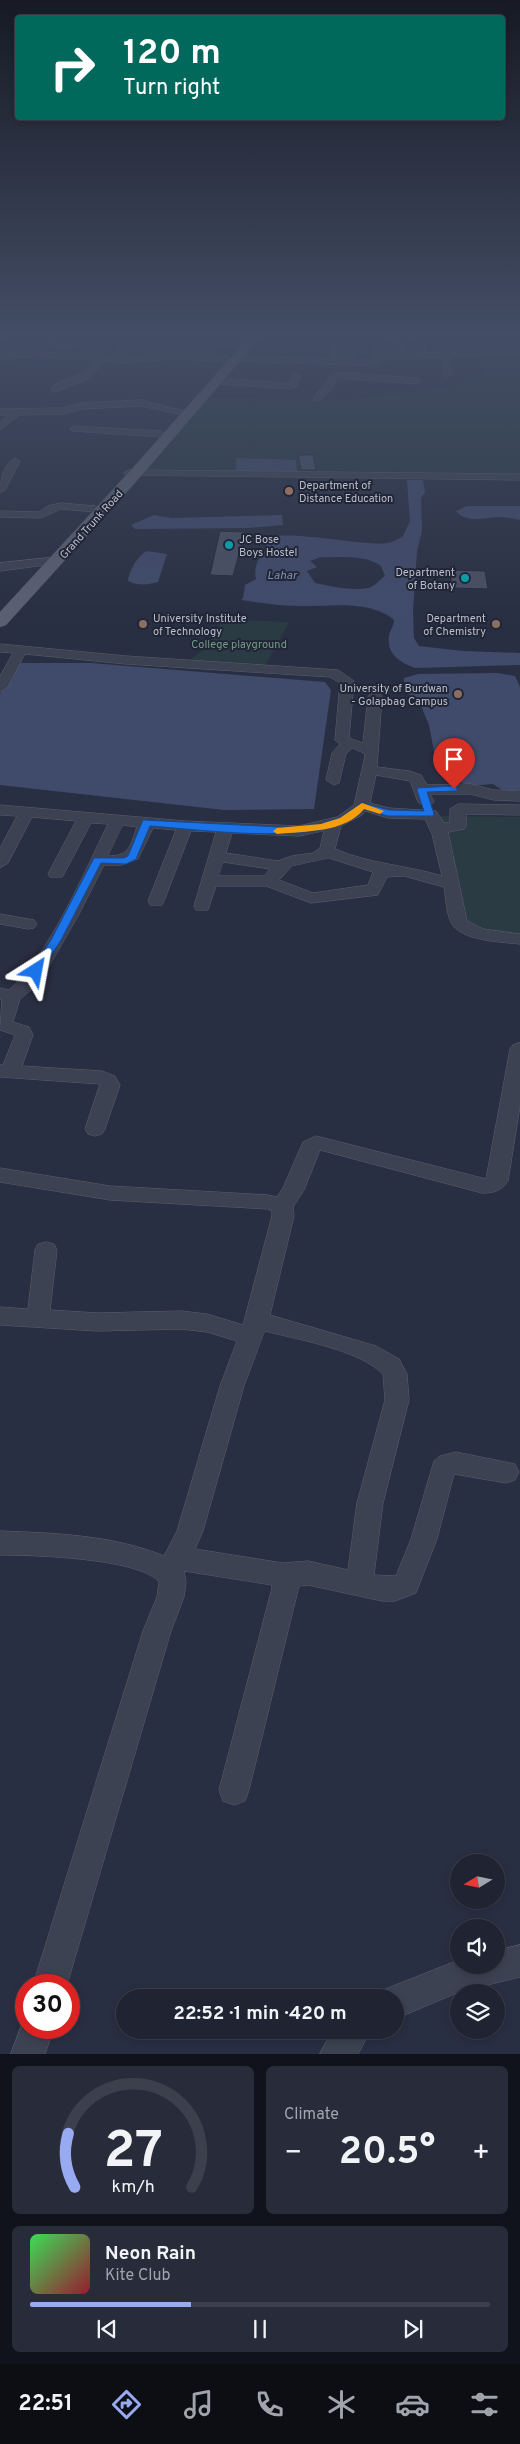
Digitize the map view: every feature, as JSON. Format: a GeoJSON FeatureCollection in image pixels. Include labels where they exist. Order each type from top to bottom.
{"type":"FeatureCollection","features":[{"type":"Feature","properties":{"kind":"main road","name":"Grand Trunk Road"},"geometry":{"type":"LineString","coordinates":[[0,622],[95,509],[134,471],[165,429]]}},
{"type":"Feature","properties":{"kind":"main road","name":"Grand Trunk Road"},"geometry":{"type":"LineString","coordinates":[[0,613],[52,561],[172,429]]}},
{"type":"Feature","properties":{"kind":"street"},"geometry":{"type":"LineString","coordinates":[[99,429],[161,434]]}},
{"type":"Feature","properties":{"kind":"street"},"geometry":{"type":"LineString","coordinates":[[0,490],[15,461]]}},
{"type":"Feature","properties":{"kind":"street"},"geometry":{"type":"LineString","coordinates":[[134,471],[520,477]]}},
{"type":"Feature","properties":{"kind":"street"},"geometry":{"type":"LineString","coordinates":[[0,514],[41,515],[52,508],[61,506],[95,509]]}},
{"type":"Feature","properties":{"kind":"street"},"geometry":{"type":"LineString","coordinates":[[0,567],[52,561]]}},
{"type":"Feature","properties":{"kind":"street"},"geometry":{"type":"LineString","coordinates":[[0,648],[126,660],[333,673],[347,681],[342,722],[342,740],[348,744],[370,750]]}},
{"type":"Feature","properties":{"kind":"street"},"geometry":{"type":"LineString","coordinates":[[0,688],[21,650]]}},
{"type":"Feature","properties":{"kind":"street"},"geometry":{"type":"LineString","coordinates":[[0,810],[185,826],[299,831],[334,823],[357,812],[362,806],[372,756],[370,750],[375,697]]}},
{"type":"Feature","properties":{"kind":"street"},"geometry":{"type":"LineString","coordinates":[[342,722],[372,724]]}},
{"type":"Feature","properties":{"kind":"street"},"geometry":{"type":"LineString","coordinates":[[334,780],[339,754],[348,744]]}},
{"type":"Feature","properties":{"kind":"street"},"geometry":{"type":"LineString","coordinates":[[369,770],[410,775],[416,778],[430,814],[439,829],[462,928],[520,939]]}},
{"type":"Feature","properties":{"kind":"street"},"geometry":{"type":"LineString","coordinates":[[422,790],[470,789],[494,795],[520,796]]}},
{"type":"Feature","properties":{"kind":"street"},"geometry":{"type":"LineString","coordinates":[[362,806],[388,813],[430,814]]}},
{"type":"Feature","properties":{"kind":"street"},"geometry":{"type":"LineString","coordinates":[[439,829],[458,826],[458,810],[520,810]]}},
{"type":"Feature","properties":{"kind":"street"},"geometry":{"type":"LineString","coordinates":[[0,863],[27,812]]}},
{"type":"Feature","properties":{"kind":"street"},"geometry":{"type":"LineString","coordinates":[[56,874],[86,817]]}},
{"type":"Feature","properties":{"kind":"street"},"geometry":{"type":"LineString","coordinates":[[95,1129],[110,1085],[108,1080],[92,1077],[5,1071],[24,1035],[22,1031],[6,1026],[4,1022],[6,995],[24,988],[56,940],[118,820]]}},
{"type":"Feature","properties":{"kind":"street"},"geometry":{"type":"LineString","coordinates":[[98,860],[126,861],[133,857],[146,822]]}},
{"type":"Feature","properties":{"kind":"street"},"geometry":{"type":"LineString","coordinates":[[268,881],[275,876],[281,866],[290,861],[322,855],[326,851],[334,823]]}},
{"type":"Feature","properties":{"kind":"street"},"geometry":{"type":"LineString","coordinates":[[156,901],[185,826]]}},
{"type":"Feature","properties":{"kind":"street"},"geometry":{"type":"LineString","coordinates":[[202,906],[225,828]]}},
{"type":"Feature","properties":{"kind":"street"},"geometry":{"type":"LineString","coordinates":[[326,851],[345,859],[386,870],[402,871],[451,884]]}},
{"type":"Feature","properties":{"kind":"street"},"geometry":{"type":"LineString","coordinates":[[216,856],[281,866]]}},
{"type":"Feature","properties":{"kind":"street"},"geometry":{"type":"LineString","coordinates":[[209,881],[268,881],[303,896],[325,898],[372,891],[380,874],[386,870]]}},
{"type":"Feature","properties":{"kind":"street"},"geometry":{"type":"LineString","coordinates":[[0,919],[28,924]]}},
{"type":"Feature","properties":{"kind":"street"},"geometry":{"type":"LineString","coordinates":[[53,1974],[156,1632],[172,1588],[172,1564],[190,1531],[209,1459],[253,1328],[282,1216],[282,1206],[293,1190],[310,1147],[316,1143],[325,1144],[482,1186],[491,1186],[497,1181],[520,1049]]}},
{"type":"Feature","properties":{"kind":"street"},"geometry":{"type":"LineString","coordinates":[[0,1175],[110,1193],[268,1202],[282,1206]]}},
{"type":"Feature","properties":{"kind":"street"},"geometry":{"type":"LineString","coordinates":[[38,1318],[46,1250]]}},
{"type":"Feature","properties":{"kind":"street"},"geometry":{"type":"LineString","coordinates":[[0,1316],[97,1322],[181,1320],[316,1335],[382,1360],[392,1367],[397,1379],[396,1400],[368,1511],[359,1584]]}},
{"type":"Feature","properties":{"kind":"street"},"geometry":{"type":"LineString","coordinates":[[0,1542],[67,1545],[102,1551],[161,1566],[172,1564],[283,1575],[308,1573],[359,1584],[395,1589],[406,1584],[424,1539],[443,1468],[449,1463],[506,1472]]}},
{"type":"Feature","properties":{"kind":"street"},"geometry":{"type":"LineString","coordinates":[[234,1790],[286,1588],[283,1575]]}},
{"type":"Feature","properties":{"kind":"street"},"geometry":{"type":"LineString","coordinates":[[404,1998],[451,1980],[520,1961]]}},
{"type":"Feature","properties":{"kind":"street"},"geometry":{"type":"LineString","coordinates":[[28,2054],[33,2039]]}},
{"type":"Feature","properties":{"kind":"street"},"geometry":{"type":"LineString","coordinates":[[337,2054],[348,2039]]}},
{"type":"Feature","properties":{"kind":"green space"},"geometry":{"type":"Polygon","coordinates":[[[174,429],[520,429],[520,475],[397,472],[394,469],[393,473],[144,473],[174,429]]]}},
{"type":"Feature","properties":{"kind":"green space","name":"College playground"},"geometry":{"type":"Polygon","coordinates":[[[221,621],[289,622],[263,670],[188,661],[208,644],[221,621]]]}},
{"type":"Feature","properties":{"kind":"green space"},"geometry":{"type":"Polygon","coordinates":[[[432,816],[520,817],[520,945],[469,937],[451,898],[432,816]]]}},
{"type":"Feature","properties":{"kind":"water"},"geometry":{"type":"Polygon","coordinates":[[[236,458],[296,460],[297,474],[236,473],[236,458]]]}},
{"type":"Feature","properties":{"kind":"water","name":"Lahar"},"geometry":{"type":"Polygon","coordinates":[[[407,480],[423,480],[425,492],[421,498],[422,531],[417,551],[413,611],[414,638],[419,646],[463,651],[520,653],[520,665],[415,668],[392,653],[389,636],[394,620],[374,609],[338,605],[288,605],[241,600],[245,585],[256,579],[255,571],[258,562],[262,554],[268,549],[264,540],[272,537],[303,536],[388,543],[403,536],[410,521],[407,480]],[[321,557],[310,561],[317,567],[307,571],[315,583],[361,589],[373,586],[385,576],[381,566],[374,562],[352,557],[321,557]]]}},
{"type":"Feature","properties":{"kind":"water"},"geometry":{"type":"Polygon","coordinates":[[[467,506],[520,506],[520,520],[503,517],[472,519],[466,518],[456,511],[467,506]]]}},
{"type":"Feature","properties":{"kind":"water"},"geometry":{"type":"Polygon","coordinates":[[[154,515],[172,518],[282,515],[283,525],[248,528],[135,529],[131,525],[154,515]]]}},
{"type":"Feature","properties":{"kind":"water"},"geometry":{"type":"Polygon","coordinates":[[[147,551],[167,554],[158,582],[135,584],[128,581],[134,564],[147,551]]]}},
{"type":"Feature","properties":{"kind":"water"},"geometry":{"type":"Polygon","coordinates":[[[16,663],[91,663],[325,682],[331,690],[314,809],[224,810],[0,785],[0,694],[16,663]]]}},
{"type":"Feature","properties":{"kind":"water"},"geometry":{"type":"Polygon","coordinates":[[[497,673],[515,676],[520,687],[520,790],[505,792],[493,784],[469,786],[445,775],[437,767],[429,725],[421,706],[404,690],[404,678],[418,674],[497,673]]]}},
{"type":"Feature","properties":{"kind":"building"},"geometry":{"type":"Polygon","coordinates":[[[298,455],[313,455],[316,470],[301,470],[298,455]]]}},
{"type":"Feature","properties":{"kind":"building","name":"JC Bose Boys Hostel"},"geometry":{"type":"Polygon","coordinates":[[[220,531],[245,532],[233,576],[210,575],[220,531]]]}},
{"type":"Feature","properties":{"kind":"building","name":"Department of Botany"},"geometry":{"type":"Polygon","coordinates":[[[451,570],[485,571],[488,589],[451,588],[451,570]]]}},
{"type":"Feature","properties":{"kind":"slow traffic"},"geometry":{"type":"LineString","coordinates":[[277,831],[299,831],[322,827],[343,820],[357,812],[362,806],[380,811]]}},
{"type":"Feature","properties":{"kind":"place","name":"Department of Distance Education"},"geometry":{"type":"Point","coordinates":[289,491]}},
{"type":"Feature","properties":{"kind":"place","name":"JC Bose Boys Hostel"},"geometry":{"type":"Point","coordinates":[229,545]}},
{"type":"Feature","properties":{"kind":"place","name":"Department of Botany"},"geometry":{"type":"Point","coordinates":[465,578]}},
{"type":"Feature","properties":{"kind":"place","name":"University Institute of Technology"},"geometry":{"type":"Point","coordinates":[143,624]}},
{"type":"Feature","properties":{"kind":"place","name":"Department of Chemistry"},"geometry":{"type":"Point","coordinates":[496,624]}},
{"type":"Feature","properties":{"kind":"place","name":"University of Burdwan - Golapbag Campus"},"geometry":{"type":"Point","coordinates":[458,694]}},
{"type":"Feature","properties":{"kind":"route"},"geometry":{"type":"LineString","coordinates":[[36,971],[56,940],[98,860],[126,861],[133,857],[146,822],[299,831],[322,827],[343,820],[357,812],[362,806],[388,813],[424,812],[430,814],[422,790],[454,789]]}}]}
